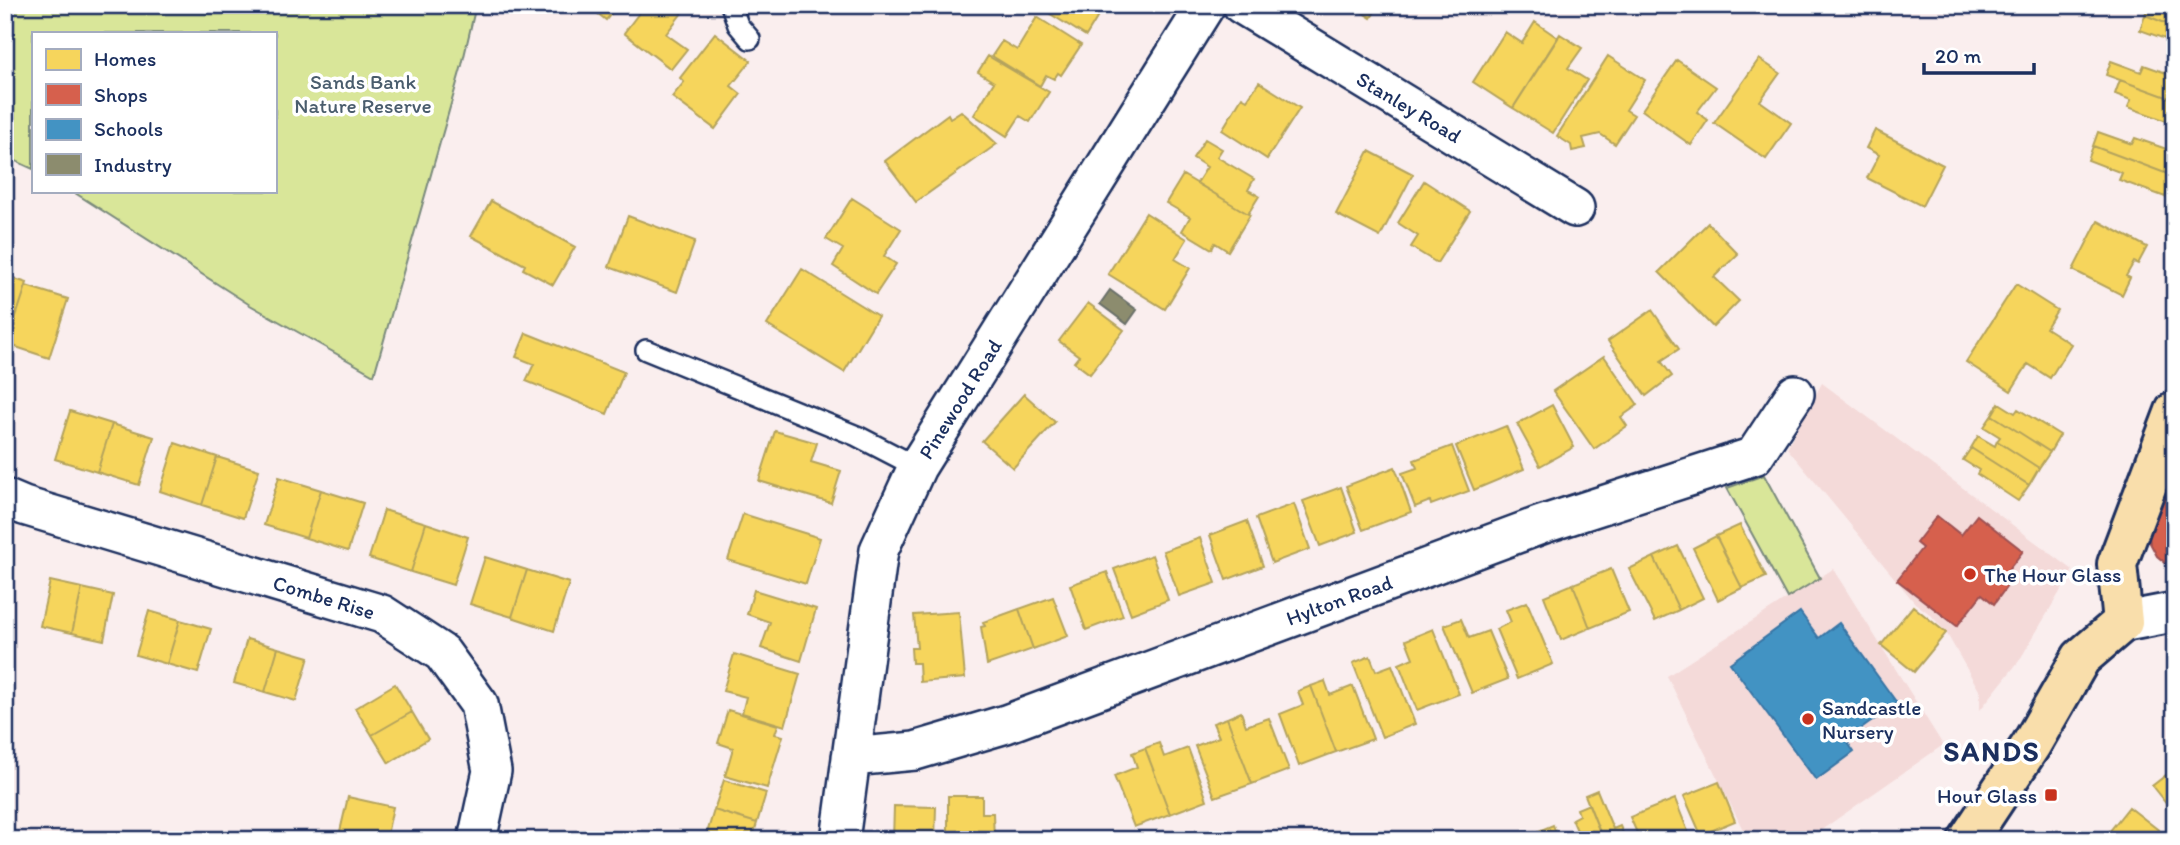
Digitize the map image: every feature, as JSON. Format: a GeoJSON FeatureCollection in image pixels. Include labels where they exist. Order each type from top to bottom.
{"type":"FeatureCollection","features":[{"type":"Feature","properties":{"kind":"highway"},"geometry":{"type":"LineString","coordinates":[[1968,840],[2031,746],[2081,658],[2123,622],[2117,564],[2175,411]]}},
{"type":"Feature","properties":{"kind":"street","name":"Pinewood Road"},"geometry":{"type":"LineString","coordinates":[[840,840],[879,550],[917,467],[1206,5]]}},
{"type":"Feature","properties":{"kind":"street","name":"Stanley Road"},"geometry":{"type":"LineString","coordinates":[[1242,5],[1575,208]]}},
{"type":"Feature","properties":{"kind":"street","name":"Hylton Road"},"geometry":{"type":"LineString","coordinates":[[851,757],[915,751],[1006,724],[1541,524],[1754,456],[1795,394]]}},
{"type":"Feature","properties":{"kind":"street","name":"Combe Rise"},"geometry":{"type":"LineString","coordinates":[[5,498],[382,614],[442,653],[479,704],[492,771],[477,840]]}},
{"type":"Feature","properties":{"kind":"street"},"geometry":{"type":"LineString","coordinates":[[2123,622],[2175,612]]}},
{"type":"Feature","properties":{"kind":"lane"},"geometry":{"type":"LineString","coordinates":[[731,5],[738,25],[750,39]]}},
{"type":"Feature","properties":{"kind":"lane"},"geometry":{"type":"LineString","coordinates":[[646,350],[857,436],[917,467]]}},
{"type":"Feature","properties":{"kind":"shaded area"},"geometry":{"type":"Polygon","coordinates":[[[1822,383],[2073,570],[2019,661],[1980,710],[1980,692],[1947,634],[1931,615],[1915,603],[1787,448],[1822,383]]]}},
{"type":"Feature","properties":{"kind":"shaded area","name":"Sandcastle Nursery"},"geometry":{"type":"Polygon","coordinates":[[[1833,569],[1943,745],[1807,840],[1748,840],[1667,676],[1833,569]]]}},
{"type":"Feature","properties":{"kind":"green space","name":"Sands Bank Nature Reserve"},"geometry":{"type":"Polygon","coordinates":[[[5,5],[476,5],[462,65],[374,375],[250,305],[74,192],[276,192],[276,32],[32,32],[32,169],[5,156],[5,5]]]}},
{"type":"Feature","properties":{"kind":"green space"},"geometry":{"type":"Polygon","coordinates":[[[1764,475],[1820,578],[1787,598],[1727,488],[1764,475]]]}},
{"type":"Feature","properties":{"kind":"building: Homes"},"geometry":{"type":"Polygon","coordinates":[[[587,5],[618,5],[606,20],[587,5]]]}},
{"type":"Feature","properties":{"kind":"building: Homes"},"geometry":{"type":"Polygon","coordinates":[[[645,5],[688,5],[666,34],[687,49],[671,69],[624,33],[645,5]]]}},
{"type":"Feature","properties":{"kind":"building: Homes"},"geometry":{"type":"Polygon","coordinates":[[[1051,5],[1105,5],[1086,36],[1047,12],[1051,5]]]}},
{"type":"Feature","properties":{"kind":"building: Homes"},"geometry":{"type":"Polygon","coordinates":[[[1351,5],[1379,5],[1371,18],[1351,5]]]}},
{"type":"Feature","properties":{"kind":"building: Homes"},"geometry":{"type":"Polygon","coordinates":[[[2149,5],[2161,5],[2175,11],[2175,27],[2145,15],[2149,5]]]}},
{"type":"Feature","properties":{"kind":"building: Homes"},"geometry":{"type":"Polygon","coordinates":[[[2145,15],[2175,27],[2175,51],[2168,49],[2171,41],[2140,30],[2145,15]]]}},
{"type":"Feature","properties":{"kind":"building: Homes"},"geometry":{"type":"Polygon","coordinates":[[[1037,17],[1081,45],[1061,75],[1058,73],[1054,79],[1046,75],[1040,86],[992,56],[1002,41],[1017,50],[1037,17]]]}},
{"type":"Feature","properties":{"kind":"building: Homes"},"geometry":{"type":"Polygon","coordinates":[[[1535,22],[1558,38],[1513,108],[1473,82],[1505,32],[1522,43],[1535,22]]]}},
{"type":"Feature","properties":{"kind":"building: Homes"},"geometry":{"type":"Polygon","coordinates":[[[715,33],[751,61],[731,86],[741,94],[715,129],[672,97],[684,82],[680,78],[715,33]]]}},
{"type":"Feature","properties":{"kind":"building: Homes"},"geometry":{"type":"Polygon","coordinates":[[[1560,34],[1582,48],[1568,68],[1587,80],[1553,133],[1513,108],[1560,34]]]}},
{"type":"Feature","properties":{"kind":"building: Homes"},"geometry":{"type":"Polygon","coordinates":[[[988,56],[1049,92],[1030,122],[1020,116],[1007,136],[974,115],[994,82],[978,72],[988,56]]]}},
{"type":"Feature","properties":{"kind":"building: Homes"},"geometry":{"type":"Polygon","coordinates":[[[1608,56],[1645,80],[1626,110],[1634,115],[1615,144],[1600,134],[1583,138],[1586,148],[1572,151],[1571,145],[1557,136],[1608,56]]]}},
{"type":"Feature","properties":{"kind":"building: Homes"},"geometry":{"type":"Polygon","coordinates":[[[1759,59],[1780,73],[1760,101],[1791,123],[1766,159],[1714,123],[1759,59]]]}},
{"type":"Feature","properties":{"kind":"building: Homes"},"geometry":{"type":"Polygon","coordinates":[[[1677,60],[1716,87],[1697,112],[1708,120],[1691,145],[1642,110],[1677,60]]]}},
{"type":"Feature","properties":{"kind":"building: Homes"},"geometry":{"type":"Polygon","coordinates":[[[2111,61],[2141,72],[2144,65],[2175,76],[2175,100],[2106,75],[2111,61]]]}},
{"type":"Feature","properties":{"kind":"building: Homes"},"geometry":{"type":"Polygon","coordinates":[[[2120,80],[2175,100],[2175,124],[2128,107],[2131,100],[2115,94],[2120,80]]]}},
{"type":"Feature","properties":{"kind":"building: Homes"},"geometry":{"type":"Polygon","coordinates":[[[1259,82],[1300,108],[1267,159],[1222,130],[1242,97],[1247,100],[1259,82]]]}},
{"type":"Feature","properties":{"kind":"building: Homes"},"geometry":{"type":"Polygon","coordinates":[[[961,111],[997,144],[916,202],[885,161],[948,114],[950,118],[961,111]]]}},
{"type":"Feature","properties":{"kind":"building: Homes"},"geometry":{"type":"Polygon","coordinates":[[[1875,130],[1943,165],[1922,206],[1867,178],[1879,155],[1866,148],[1875,130]]]}},
{"type":"Feature","properties":{"kind":"building: Homes"},"geometry":{"type":"Polygon","coordinates":[[[2098,132],[2132,144],[2135,138],[2175,152],[2173,176],[2093,146],[2098,132]]]}},
{"type":"Feature","properties":{"kind":"building: Homes"},"geometry":{"type":"Polygon","coordinates":[[[1205,139],[1222,149],[1217,157],[1254,179],[1248,190],[1259,196],[1248,214],[1197,183],[1207,167],[1193,158],[1205,139]]]}},
{"type":"Feature","properties":{"kind":"building: Homes"},"geometry":{"type":"Polygon","coordinates":[[[2093,146],[2173,176],[2165,197],[2119,180],[2122,173],[2088,160],[2093,146]]]}},
{"type":"Feature","properties":{"kind":"building: Homes"},"geometry":{"type":"Polygon","coordinates":[[[1369,151],[1413,174],[1380,237],[1336,214],[1369,151]]]}},
{"type":"Feature","properties":{"kind":"building: Homes"},"geometry":{"type":"Polygon","coordinates":[[[1183,175],[1250,215],[1228,251],[1215,243],[1212,249],[1182,231],[1190,217],[1166,203],[1183,175]]]}},
{"type":"Feature","properties":{"kind":"building: Homes"},"geometry":{"type":"Polygon","coordinates":[[[1424,181],[1470,211],[1437,263],[1411,247],[1418,236],[1398,223],[1424,181]]]}},
{"type":"Feature","properties":{"kind":"building: Homes"},"geometry":{"type":"Polygon","coordinates":[[[852,198],[901,229],[884,256],[896,264],[876,294],[833,266],[843,249],[826,239],[852,198]]]}},
{"type":"Feature","properties":{"kind":"building: Homes"},"geometry":{"type":"Polygon","coordinates":[[[491,201],[575,247],[553,285],[523,269],[525,265],[471,236],[491,201]]]}},
{"type":"Feature","properties":{"kind":"building: Homes"},"geometry":{"type":"Polygon","coordinates":[[[1146,213],[1187,239],[1175,259],[1190,268],[1165,309],[1108,274],[1146,213]]]}},
{"type":"Feature","properties":{"kind":"building: Homes"},"geometry":{"type":"Polygon","coordinates":[[[628,216],[695,241],[677,292],[609,267],[628,216]]]}},
{"type":"Feature","properties":{"kind":"building: Homes"},"geometry":{"type":"Polygon","coordinates":[[[2098,221],[2147,247],[2138,264],[2134,262],[2126,276],[2130,278],[2122,295],[2073,270],[2098,221]]]}},
{"type":"Feature","properties":{"kind":"building: Homes"},"geometry":{"type":"Polygon","coordinates":[[[1708,223],[1738,254],[1714,277],[1739,301],[1713,327],[1659,272],[1708,223]]]}},
{"type":"Feature","properties":{"kind":"building: Homes"},"geometry":{"type":"Polygon","coordinates":[[[802,269],[878,316],[844,372],[767,325],[802,269]]]}},
{"type":"Feature","properties":{"kind":"building: Homes"},"geometry":{"type":"Polygon","coordinates":[[[15,279],[27,283],[5,344],[5,291],[10,293],[15,279]]]}},
{"type":"Feature","properties":{"kind":"building: Homes"},"geometry":{"type":"Polygon","coordinates":[[[2016,284],[2057,310],[2046,328],[2071,344],[2050,378],[2028,364],[2011,391],[1966,362],[2016,284]]]}},
{"type":"Feature","properties":{"kind":"building: Homes"},"geometry":{"type":"Polygon","coordinates":[[[26,286],[68,299],[49,358],[7,344],[26,286]]]}},
{"type":"Feature","properties":{"kind":"building: Homes"},"geometry":{"type":"Polygon","coordinates":[[[1088,303],[1124,330],[1090,374],[1074,362],[1079,356],[1059,341],[1088,303]]]}},
{"type":"Feature","properties":{"kind":"building: Homes"},"geometry":{"type":"Polygon","coordinates":[[[1652,310],[1679,349],[1661,361],[1672,376],[1646,396],[1608,341],[1652,310]]]}},
{"type":"Feature","properties":{"kind":"building: Homes"},"geometry":{"type":"Polygon","coordinates":[[[526,333],[624,372],[607,414],[526,381],[534,364],[516,357],[526,333]]]}},
{"type":"Feature","properties":{"kind":"building: Homes"},"geometry":{"type":"Polygon","coordinates":[[[1604,356],[1638,405],[1621,417],[1627,426],[1594,449],[1553,391],[1604,356]]]}},
{"type":"Feature","properties":{"kind":"building: Homes"},"geometry":{"type":"Polygon","coordinates":[[[1024,394],[1055,422],[1013,468],[982,441],[1024,394]]]}},
{"type":"Feature","properties":{"kind":"building: Homes"},"geometry":{"type":"Polygon","coordinates":[[[1999,403],[2015,413],[2018,409],[2060,435],[2050,452],[1992,415],[1999,403]]]}},
{"type":"Feature","properties":{"kind":"building: Homes"},"geometry":{"type":"Polygon","coordinates":[[[1552,405],[1574,447],[1540,466],[1517,424],[1552,405]]]}},
{"type":"Feature","properties":{"kind":"building: Homes"},"geometry":{"type":"Polygon","coordinates":[[[70,411],[112,424],[97,472],[55,459],[70,411]]]}},
{"type":"Feature","properties":{"kind":"building: Homes"},"geometry":{"type":"Polygon","coordinates":[[[1992,415],[2050,452],[2039,468],[1997,441],[2000,437],[1984,427],[1992,415]]]}},
{"type":"Feature","properties":{"kind":"building: Homes"},"geometry":{"type":"Polygon","coordinates":[[[112,424],[154,437],[139,485],[97,472],[112,424]]]}},
{"type":"Feature","properties":{"kind":"building: Homes"},"geometry":{"type":"Polygon","coordinates":[[[1506,426],[1524,469],[1474,490],[1456,446],[1506,426]]]}},
{"type":"Feature","properties":{"kind":"building: Homes"},"geometry":{"type":"Polygon","coordinates":[[[775,431],[817,443],[811,462],[841,471],[831,503],[759,481],[775,431]]]}},
{"type":"Feature","properties":{"kind":"building: Homes"},"geometry":{"type":"Polygon","coordinates":[[[1978,436],[1995,446],[1997,441],[2039,468],[2029,485],[1971,448],[1978,436]]]}},
{"type":"Feature","properties":{"kind":"building: Homes"},"geometry":{"type":"Polygon","coordinates":[[[175,443],[217,457],[202,505],[160,491],[175,443]]]}},
{"type":"Feature","properties":{"kind":"building: Homes"},"geometry":{"type":"Polygon","coordinates":[[[1452,446],[1469,491],[1431,505],[1430,501],[1415,507],[1402,473],[1417,468],[1414,460],[1452,446]]]}},
{"type":"Feature","properties":{"kind":"building: Homes"},"geometry":{"type":"Polygon","coordinates":[[[1971,448],[2029,485],[2018,501],[1977,474],[1979,470],[1963,460],[1971,448]]]}},
{"type":"Feature","properties":{"kind":"building: Homes"},"geometry":{"type":"Polygon","coordinates":[[[217,457],[259,470],[243,518],[202,505],[217,457]]]}},
{"type":"Feature","properties":{"kind":"building: Homes"},"geometry":{"type":"Polygon","coordinates":[[[1395,467],[1411,512],[1363,530],[1346,486],[1395,467]]]}},
{"type":"Feature","properties":{"kind":"building: Homes"},"geometry":{"type":"Polygon","coordinates":[[[279,477],[321,490],[306,538],[264,525],[279,477]]]}},
{"type":"Feature","properties":{"kind":"building: Homes"},"geometry":{"type":"Polygon","coordinates":[[[1341,487],[1357,532],[1320,546],[1303,501],[1341,487]]]}},
{"type":"Feature","properties":{"kind":"building: Homes"},"geometry":{"type":"Polygon","coordinates":[[[321,490],[363,503],[348,551],[306,538],[321,490]]]}},
{"type":"Feature","properties":{"kind":"building: Homes"},"geometry":{"type":"Polygon","coordinates":[[[1294,504],[1310,549],[1272,563],[1256,518],[1294,504]]]}},
{"type":"Feature","properties":{"kind":"building: Homes"},"geometry":{"type":"Polygon","coordinates":[[[384,510],[426,523],[411,572],[369,558],[384,510]]]}},
{"type":"Feature","properties":{"kind":"building: Homes"},"geometry":{"type":"Polygon","coordinates":[[[743,514],[820,538],[806,584],[728,560],[743,514]]]}},
{"type":"Feature","properties":{"kind":"building: Homes"},"geometry":{"type":"Polygon","coordinates":[[[1247,521],[1263,566],[1226,580],[1210,535],[1247,521]]]}},
{"type":"Feature","properties":{"kind":"building: Homes"},"geometry":{"type":"Polygon","coordinates":[[[426,523],[468,537],[453,585],[411,572],[426,523]]]}},
{"type":"Feature","properties":{"kind":"building: Homes"},"geometry":{"type":"Polygon","coordinates":[[[1740,525],[1766,577],[1742,588],[1716,536],[1740,525]]]}},
{"type":"Feature","properties":{"kind":"building: Homes"},"geometry":{"type":"Polygon","coordinates":[[[1716,536],[1742,588],[1718,600],[1693,548],[1716,536]]]}},
{"type":"Feature","properties":{"kind":"building: Homes"},"geometry":{"type":"Polygon","coordinates":[[[1200,538],[1216,583],[1179,596],[1163,551],[1200,538]]]}},
{"type":"Feature","properties":{"kind":"building: Homes"},"geometry":{"type":"Polygon","coordinates":[[[1678,546],[1703,598],[1679,610],[1654,557],[1678,546]]]}},
{"type":"Feature","properties":{"kind":"building: Homes"},"geometry":{"type":"Polygon","coordinates":[[[1152,555],[1168,600],[1131,614],[1114,569],[1152,555]]]}},
{"type":"Feature","properties":{"kind":"building: Homes"},"geometry":{"type":"Polygon","coordinates":[[[485,557],[527,570],[512,617],[470,604],[485,557]]]}},
{"type":"Feature","properties":{"kind":"building: Homes"},"geometry":{"type":"Polygon","coordinates":[[[1654,557],[1679,610],[1655,621],[1629,569],[1654,557]]]}},
{"type":"Feature","properties":{"kind":"building: Homes"},"geometry":{"type":"Polygon","coordinates":[[[1611,569],[1629,612],[1590,628],[1573,584],[1611,569]]]}},
{"type":"Feature","properties":{"kind":"building: Homes"},"geometry":{"type":"Polygon","coordinates":[[[527,570],[569,583],[554,631],[512,617],[527,570]]]}},
{"type":"Feature","properties":{"kind":"building: Homes"},"geometry":{"type":"Polygon","coordinates":[[[1107,572],[1123,616],[1086,630],[1070,585],[1107,572]]]}},
{"type":"Feature","properties":{"kind":"building: Homes"},"geometry":{"type":"Polygon","coordinates":[[[5,573],[13,574],[5,607],[5,573]]]}},
{"type":"Feature","properties":{"kind":"building: Homes"},"geometry":{"type":"Polygon","coordinates":[[[50,581],[82,588],[72,633],[40,626],[50,581]]]}},
{"type":"Feature","properties":{"kind":"building: Homes"},"geometry":{"type":"Polygon","coordinates":[[[1573,584],[1590,628],[1561,640],[1544,596],[1573,584]]]}},
{"type":"Feature","properties":{"kind":"building: Homes"},"geometry":{"type":"Polygon","coordinates":[[[82,588],[113,595],[104,640],[72,633],[82,588]]]}},
{"type":"Feature","properties":{"kind":"building: Homes"},"geometry":{"type":"Polygon","coordinates":[[[754,590],[816,609],[801,661],[761,648],[770,622],[747,614],[754,590]]]}},
{"type":"Feature","properties":{"kind":"building: Homes"},"geometry":{"type":"Polygon","coordinates":[[[1053,597],[1068,636],[1033,649],[1019,609],[1053,597]]]}},
{"type":"Feature","properties":{"kind":"building: Homes"},"geometry":{"type":"Polygon","coordinates":[[[1527,602],[1553,664],[1517,679],[1496,629],[1511,622],[1506,610],[1527,602]]]}},
{"type":"Feature","properties":{"kind":"building: Homes"},"geometry":{"type":"Polygon","coordinates":[[[1913,606],[1946,633],[1914,672],[1881,645],[1913,606]]]}},
{"type":"Feature","properties":{"kind":"building: Homes"},"geometry":{"type":"Polygon","coordinates":[[[1019,609],[1033,649],[987,665],[981,627],[985,626],[983,622],[1019,609]]]}},
{"type":"Feature","properties":{"kind":"building: Homes"},"geometry":{"type":"Polygon","coordinates":[[[149,611],[180,620],[167,664],[136,655],[149,611]]]}},
{"type":"Feature","properties":{"kind":"building: Homes"},"geometry":{"type":"Polygon","coordinates":[[[959,612],[965,678],[920,682],[919,663],[912,663],[911,648],[917,648],[914,615],[959,612]]]}},
{"type":"Feature","properties":{"kind":"building: Homes"},"geometry":{"type":"Polygon","coordinates":[[[1461,619],[1469,638],[1488,631],[1508,679],[1472,693],[1444,625],[1461,619]]]}},
{"type":"Feature","properties":{"kind":"building: Homes"},"geometry":{"type":"Polygon","coordinates":[[[180,620],[211,629],[198,673],[167,664],[180,620]]]}},
{"type":"Feature","properties":{"kind":"building: Homes"},"geometry":{"type":"Polygon","coordinates":[[[1433,629],[1459,694],[1417,710],[1399,664],[1413,658],[1406,640],[1433,629]]]}},
{"type":"Feature","properties":{"kind":"building: Homes"},"geometry":{"type":"Polygon","coordinates":[[[247,639],[278,648],[265,692],[234,683],[247,639]]]}},
{"type":"Feature","properties":{"kind":"building: Homes"},"geometry":{"type":"Polygon","coordinates":[[[278,648],[309,657],[296,701],[265,692],[278,648]]]}},
{"type":"Feature","properties":{"kind":"building: Homes"},"geometry":{"type":"Polygon","coordinates":[[[734,654],[800,674],[785,726],[742,713],[746,697],[723,691],[734,654]]]}},
{"type":"Feature","properties":{"kind":"building: Homes"},"geometry":{"type":"Polygon","coordinates":[[[1370,656],[1376,671],[1392,665],[1415,724],[1382,737],[1353,663],[1370,656]]]}},
{"type":"Feature","properties":{"kind":"building: Homes"},"geometry":{"type":"Polygon","coordinates":[[[1325,681],[1330,695],[1353,686],[1373,739],[1336,752],[1311,686],[1325,681]]]}},
{"type":"Feature","properties":{"kind":"building: Homes"},"geometry":{"type":"Polygon","coordinates":[[[395,684],[412,712],[372,735],[355,708],[395,684]]]}},
{"type":"Feature","properties":{"kind":"building: Homes"},"geometry":{"type":"Polygon","coordinates":[[[1311,686],[1336,752],[1299,766],[1280,714],[1303,705],[1298,691],[1311,686]]]}},
{"type":"Feature","properties":{"kind":"building: Homes"},"geometry":{"type":"Polygon","coordinates":[[[728,710],[778,725],[775,734],[783,736],[767,788],[725,776],[733,748],[718,743],[728,710]]]}},
{"type":"Feature","properties":{"kind":"building: Homes"},"geometry":{"type":"Polygon","coordinates":[[[412,712],[428,739],[389,763],[372,735],[412,712]]]}},
{"type":"Feature","properties":{"kind":"building: Homes"},"geometry":{"type":"Polygon","coordinates":[[[1241,712],[1246,726],[1269,718],[1289,770],[1252,784],[1227,718],[1241,712]]]}},
{"type":"Feature","properties":{"kind":"building: Homes"},"geometry":{"type":"Polygon","coordinates":[[[1227,718],[1252,784],[1215,797],[1195,746],[1219,737],[1213,723],[1227,718]]]}},
{"type":"Feature","properties":{"kind":"building: Homes"},"geometry":{"type":"Polygon","coordinates":[[[1159,743],[1164,757],[1188,748],[1207,800],[1170,814],[1145,748],[1159,743]]]}},
{"type":"Feature","properties":{"kind":"building: Homes"},"geometry":{"type":"Polygon","coordinates":[[[1145,748],[1170,814],[1134,827],[1114,776],[1137,767],[1132,753],[1145,748]]]}},
{"type":"Feature","properties":{"kind":"building: Homes"},"geometry":{"type":"Polygon","coordinates":[[[2175,768],[2175,815],[2152,786],[2175,768]]]}},
{"type":"Feature","properties":{"kind":"building: Homes"},"geometry":{"type":"Polygon","coordinates":[[[724,780],[766,793],[757,823],[714,810],[724,780]]]}},
{"type":"Feature","properties":{"kind":"building: Homes"},"geometry":{"type":"Polygon","coordinates":[[[1719,782],[1735,821],[1701,835],[1684,796],[1719,782]]]}},
{"type":"Feature","properties":{"kind":"building: Homes"},"geometry":{"type":"Polygon","coordinates":[[[1597,790],[1613,829],[1620,826],[1626,840],[1603,840],[1585,795],[1597,790]]]}},
{"type":"Feature","properties":{"kind":"building: Homes"},"geometry":{"type":"Polygon","coordinates":[[[948,796],[982,796],[982,813],[993,813],[994,840],[948,840],[948,796]]]}},
{"type":"Feature","properties":{"kind":"building: Homes"},"geometry":{"type":"Polygon","coordinates":[[[348,797],[393,807],[386,840],[338,840],[348,797]]]}},
{"type":"Feature","properties":{"kind":"building: Homes"},"geometry":{"type":"Polygon","coordinates":[[[1675,799],[1691,839],[1640,840],[1630,817],[1675,799]]]}},
{"type":"Feature","properties":{"kind":"building: Homes"},"geometry":{"type":"Polygon","coordinates":[[[1589,804],[1603,840],[1581,840],[1572,819],[1579,815],[1577,809],[1589,804]]]}},
{"type":"Feature","properties":{"kind":"building: Homes"},"geometry":{"type":"Polygon","coordinates":[[[894,806],[936,807],[935,840],[893,840],[894,806]]]}},
{"type":"Feature","properties":{"kind":"building: Homes"},"geometry":{"type":"Polygon","coordinates":[[[2129,807],[2161,832],[2156,840],[2119,840],[2109,832],[2129,807]]]}},
{"type":"Feature","properties":{"kind":"building: Homes"},"geometry":{"type":"Polygon","coordinates":[[[714,810],[757,823],[752,840],[705,840],[714,810]]]}},
{"type":"Feature","properties":{"kind":"building: Homes"},"geometry":{"type":"Polygon","coordinates":[[[1553,825],[1559,840],[1545,840],[1541,830],[1553,825]]]}},
{"type":"Feature","properties":{"kind":"building: Homes"},"geometry":{"type":"Polygon","coordinates":[[[1541,830],[1545,840],[1531,840],[1529,835],[1541,830]]]}},
{"type":"Feature","properties":{"kind":"building: Homes"},"geometry":{"type":"Polygon","coordinates":[[[2109,832],[2119,840],[2104,840],[2109,832]]]}},
{"type":"Feature","properties":{"kind":"building: Shops"},"geometry":{"type":"Polygon","coordinates":[[[2175,446],[2175,567],[2157,556],[2150,543],[2148,528],[2175,446]]]}},
{"type":"Feature","properties":{"kind":"building: Shops"},"geometry":{"type":"Polygon","coordinates":[[[1977,515],[2023,551],[2003,577],[2010,582],[1994,604],[1982,594],[1957,626],[1897,580],[1922,548],[1916,543],[1937,516],[1961,535],[1977,515]]]}},
{"type":"Feature","properties":{"kind":"building: Schools"},"geometry":{"type":"Polygon","coordinates":[[[1800,612],[1819,638],[1839,623],[1897,703],[1846,740],[1854,752],[1816,780],[1730,663],[1800,612]]]}},
{"type":"Feature","properties":{"kind":"building: Industry"},"geometry":{"type":"Polygon","coordinates":[[[1110,290],[1137,310],[1127,324],[1100,304],[1110,290]]]}},
{"type":"Feature","properties":{"kind":"place","name":"The Hour Glass"},"geometry":{"type":"Point","coordinates":[1970,574]}},
{"type":"Feature","properties":{"kind":"place","name":"Sandcastle Nursery"},"geometry":{"type":"Point","coordinates":[1808,719]}},
{"type":"Feature","properties":{"kind":"place","name":"Hour Glass"},"geometry":{"type":"Point","coordinates":[2051,795]}},
{"type":"Feature","properties":{"kind":"district","name":"SANDS"},"geometry":{"type":"Point","coordinates":[1992,751]}}]}
